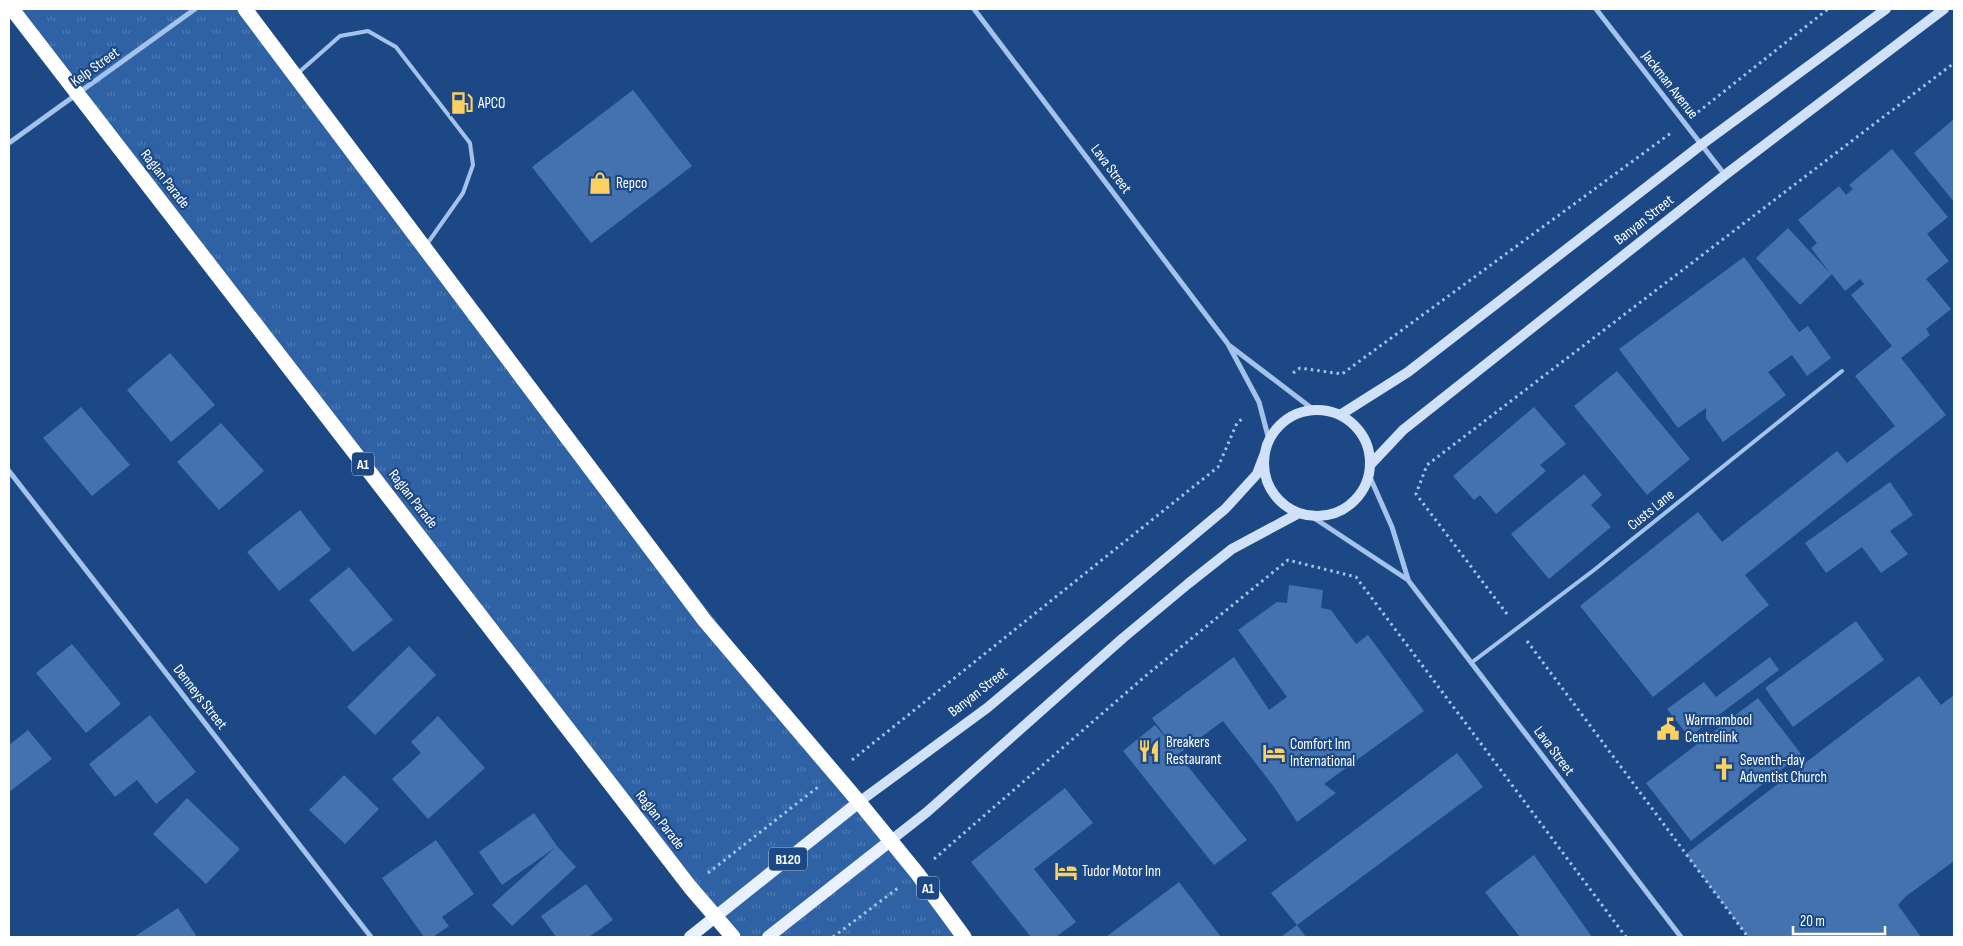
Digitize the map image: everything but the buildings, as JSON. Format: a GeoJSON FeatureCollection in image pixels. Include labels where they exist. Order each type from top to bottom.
{"type":"FeatureCollection","features":[{"type":"Feature","properties":{"kind":"highway","name":"Raglan Parade"},"geometry":{"type":"LineString","coordinates":[[12,9],[690,887],[733,937]]}},
{"type":"Feature","properties":{"kind":"highway","name":"A1"},"geometry":{"type":"LineString","coordinates":[[245,9],[705,621],[859,802],[917,873],[964,937]]}},
{"type":"Feature","properties":{"kind":"main road","name":"Banyan Street"},"geometry":{"type":"LineString","coordinates":[[690,937],[859,802]]}},
{"type":"Feature","properties":{"kind":"main road"},"geometry":{"type":"LineString","coordinates":[[768,937],[890,841]]}},
{"type":"Feature","properties":{"kind":"street","name":"Kelp Street"},"geometry":{"type":"LineString","coordinates":[[9,143],[195,9]]}},
{"type":"Feature","properties":{"kind":"street","name":"Lava Street"},"geometry":{"type":"LineString","coordinates":[[974,9],[1228,344],[1259,402],[1269,440]]}},
{"type":"Feature","properties":{"kind":"street","name":"Jackman Avenue"},"geometry":{"type":"LineString","coordinates":[[1596,9],[1726,175]]}},
{"type":"Feature","properties":{"kind":"street","name":"Banyan Street"},"geometry":{"type":"LineString","coordinates":[[1340,415],[1408,372],[1701,145],[1886,9]]}},
{"type":"Feature","properties":{"kind":"street","name":"Banyan Street"},"geometry":{"type":"LineString","coordinates":[[1370,470],[1404,430],[1726,175],[1944,9]]}},
{"type":"Feature","properties":{"kind":"street","name":"Lava Street"},"geometry":{"type":"LineString","coordinates":[[1228,344],[1314,410]]}},
{"type":"Feature","properties":{"kind":"street"},"geometry":{"type":"LineString","coordinates":[[1314,410],[1328,410],[1353,423],[1363,435],[1369,449],[1370,470],[1365,487],[1358,498],[1349,507],[1337,513],[1324,516],[1311,516],[1299,513],[1285,506],[1275,495],[1268,483],[1264,468],[1265,453],[1269,440],[1277,428],[1288,418],[1300,412],[1314,410]]}},
{"type":"Feature","properties":{"kind":"street","name":"Banyan Street"},"geometry":{"type":"LineString","coordinates":[[859,802],[987,708],[1225,508],[1257,474],[1265,453]]}},
{"type":"Feature","properties":{"kind":"street","name":"Lava Street"},"geometry":{"type":"LineString","coordinates":[[1370,470],[1392,527],[1408,580]]}},
{"type":"Feature","properties":{"kind":"street","name":"Denneys Street"},"geometry":{"type":"LineString","coordinates":[[9,471],[371,937]]}},
{"type":"Feature","properties":{"kind":"street"},"geometry":{"type":"LineString","coordinates":[[890,841],[927,812],[1123,638],[1189,583],[1232,549],[1299,513]]}},
{"type":"Feature","properties":{"kind":"street","name":"Lava Street"},"geometry":{"type":"LineString","coordinates":[[1311,516],[1408,580],[1681,937]]}},
{"type":"Feature","properties":{"kind":"lane"},"geometry":{"type":"LineString","coordinates":[[296,76],[340,36],[368,31],[396,47],[470,143],[472,165],[463,193],[424,248]]}},
{"type":"Feature","properties":{"kind":"lane","name":"Custs Lane"},"geometry":{"type":"LineString","coordinates":[[1471,663],[1594,570],[1842,371]]}},
{"type":"Feature","properties":{"kind":"path"},"geometry":{"type":"LineString","coordinates":[[1279,384],[1300,368],[1342,374],[1684,123],[1828,9]]}},
{"type":"Feature","properties":{"kind":"path"},"geometry":{"type":"LineString","coordinates":[[1748,937],[1416,494],[1427,465],[1954,62]]}},
{"type":"Feature","properties":{"kind":"path"},"geometry":{"type":"LineString","coordinates":[[690,887],[835,774],[1218,467],[1237,423],[1259,402]]}},
{"type":"Feature","properties":{"kind":"path"},"geometry":{"type":"LineString","coordinates":[[833,937],[917,873],[1149,673],[1288,560],[1356,577],[1626,937]]}},
{"type":"Feature","properties":{"kind":"green space"},"geometry":{"type":"Polygon","coordinates":[[[12,9],[245,9],[424,248],[964,937],[733,937],[12,9]]]}},
{"type":"Feature","properties":{"kind":"place","name":"APCO"},"geometry":{"type":"Point","coordinates":[462,103]}},
{"type":"Feature","properties":{"kind":"place","name":"Repco"},"geometry":{"type":"Point","coordinates":[600,183]}},
{"type":"Feature","properties":{"kind":"place","name":"Warrnambool Centrelink"},"geometry":{"type":"Point","coordinates":[1668,729]}},
{"type":"Feature","properties":{"kind":"place","name":"Breakers Restaurant"},"geometry":{"type":"Point","coordinates":[1149,751]}},
{"type":"Feature","properties":{"kind":"place","name":"Comfort Inn International"},"geometry":{"type":"Point","coordinates":[1274,753]}},
{"type":"Feature","properties":{"kind":"place","name":"Seventh-day Adventist Church"},"geometry":{"type":"Point","coordinates":[1724,769]}},
{"type":"Feature","properties":{"kind":"place","name":"Tudor Motor Inn"},"geometry":{"type":"Point","coordinates":[1066,871]}}]}
